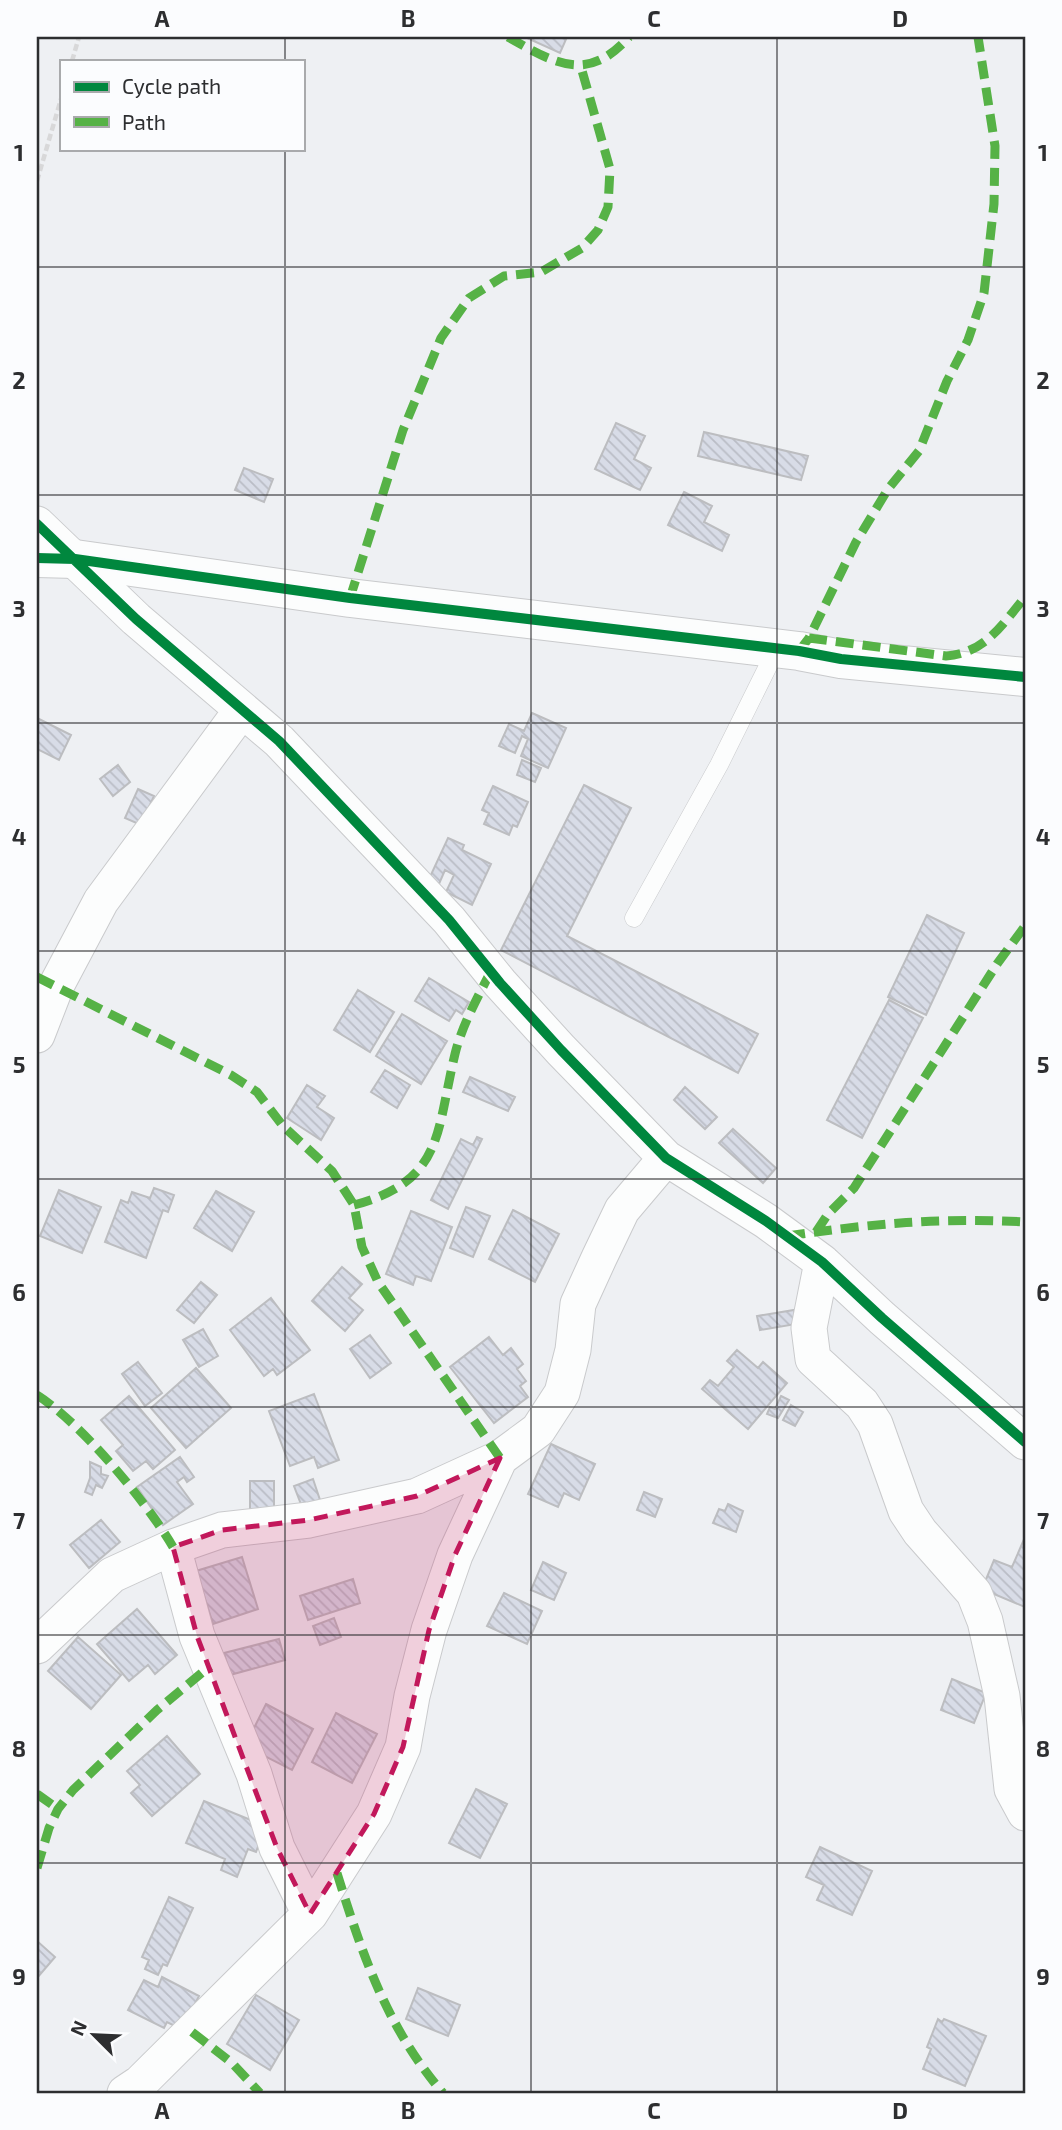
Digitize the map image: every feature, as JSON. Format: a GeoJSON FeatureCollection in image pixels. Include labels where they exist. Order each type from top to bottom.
{"type":"FeatureCollection","features":[{"type":"Feature","properties":{"kind":"street"},"geometry":{"type":"LineString","coordinates":[[37,524],[136,619],[279,741],[449,920],[500,983],[561,1050],[666,1157],[766,1221],[822,1262],[882,1318],[1024,1440]]}},
{"type":"Feature","properties":{"kind":"street"},"geometry":{"type":"LineString","coordinates":[[37,558],[75,559],[350,598],[777,648],[841,659],[1025,677]]}},
{"type":"Feature","properties":{"kind":"street"},"geometry":{"type":"LineString","coordinates":[[37,1035],[56,986],[101,901],[241,711]]}},
{"type":"Feature","properties":{"kind":"street"},"geometry":{"type":"LineString","coordinates":[[37,1646],[112,1575],[173,1547],[222,1530],[309,1520],[417,1496],[500,1458],[538,1430],[562,1393],[573,1350],[578,1304],[622,1210],[666,1157]]}},
{"type":"Feature","properties":{"kind":"street"},"geometry":{"type":"LineString","coordinates":[[822,1262],[809,1328],[813,1359],[862,1404],[875,1424],[906,1511],[920,1532],[974,1593],[985,1620],[1002,1696],[1013,1789],[1025,1813]]}},
{"type":"Feature","properties":{"kind":"street"},"geometry":{"type":"LineString","coordinates":[[125,2093],[140,2083],[310,1914],[374,1814],[403,1747],[412,1696],[429,1630],[455,1555],[500,1458]]}},
{"type":"Feature","properties":{"kind":"street"},"geometry":{"type":"LineString","coordinates":[[173,1547],[197,1636],[254,1774],[277,1848],[310,1914]]}},
{"type":"Feature","properties":{"kind":"lane"},"geometry":{"type":"LineString","coordinates":[[634,918],[719,765],[777,648]]}},
{"type":"Feature","properties":{"kind":"path"},"geometry":{"type":"LineString","coordinates":[[72,60],[79,37]]}},
{"type":"Feature","properties":{"kind":"path"},"geometry":{"type":"LineString","coordinates":[[37,181],[60,102]]}},
{"type":"Feature","properties":{"kind":"highlighted area"},"geometry":{"type":"Polygon","coordinates":[[[500,1458],[455,1555],[429,1630],[403,1747],[374,1814],[310,1914],[277,1848],[197,1636],[173,1547],[222,1530],[309,1520],[417,1496],[500,1458]]]}},
{"type":"Feature","properties":{"kind":"building"},"geometry":{"type":"Polygon","coordinates":[[[525,37],[567,37],[560,53],[525,37]]]}},
{"type":"Feature","properties":{"kind":"building"},"geometry":{"type":"Polygon","coordinates":[[[616,423],[645,436],[634,459],[651,468],[640,490],[595,469],[616,423]]]}},
{"type":"Feature","properties":{"kind":"building"},"geometry":{"type":"Polygon","coordinates":[[[704,432],[808,456],[801,480],[698,456],[704,432]]]}},
{"type":"Feature","properties":{"kind":"building"},"geometry":{"type":"Polygon","coordinates":[[[244,468],[273,479],[264,502],[235,490],[244,468]]]}},
{"type":"Feature","properties":{"kind":"building"},"geometry":{"type":"Polygon","coordinates":[[[684,492],[712,506],[704,522],[729,535],[722,551],[668,525],[684,492]]]}},
{"type":"Feature","properties":{"kind":"building"},"geometry":{"type":"Polygon","coordinates":[[[532,713],[566,728],[548,768],[521,756],[528,739],[522,736],[515,753],[499,746],[509,724],[524,731],[532,713]]]}},
{"type":"Feature","properties":{"kind":"building"},"geometry":{"type":"Polygon","coordinates":[[[37,718],[71,735],[59,760],[37,749],[37,718]]]}},
{"type":"Feature","properties":{"kind":"building"},"geometry":{"type":"Polygon","coordinates":[[[522,760],[541,768],[535,782],[517,775],[522,760]]]}},
{"type":"Feature","properties":{"kind":"building"},"geometry":{"type":"Polygon","coordinates":[[[118,765],[130,782],[113,796],[100,779],[118,765]]]}},
{"type":"Feature","properties":{"kind":"building"},"geometry":{"type":"Polygon","coordinates":[[[584,785],[631,808],[567,936],[758,1034],[738,1073],[501,950],[584,785]]]}},
{"type":"Feature","properties":{"kind":"building"},"geometry":{"type":"Polygon","coordinates":[[[493,786],[528,802],[517,827],[513,825],[509,835],[484,824],[489,813],[482,810],[493,786]]]}},
{"type":"Feature","properties":{"kind":"building"},"geometry":{"type":"Polygon","coordinates":[[[138,789],[154,796],[141,825],[125,818],[138,789]]]}},
{"type":"Feature","properties":{"kind":"building"},"geometry":{"type":"Polygon","coordinates":[[[448,838],[464,845],[462,850],[491,864],[472,905],[446,892],[454,875],[445,870],[439,884],[429,879],[448,838]]]}},
{"type":"Feature","properties":{"kind":"building"},"geometry":{"type":"Polygon","coordinates":[[[927,915],[964,933],[926,1015],[888,997],[927,915]]]}},
{"type":"Feature","properties":{"kind":"building"},"geometry":{"type":"Polygon","coordinates":[[[429,978],[469,1002],[462,1014],[456,1010],[449,1021],[415,1001],[429,978]]]}},
{"type":"Feature","properties":{"kind":"building"},"geometry":{"type":"Polygon","coordinates":[[[358,990],[394,1012],[370,1052],[334,1030],[358,990]]]}},
{"type":"Feature","properties":{"kind":"building"},"geometry":{"type":"Polygon","coordinates":[[[889,1000],[923,1018],[862,1138],[827,1120],[889,1000]]]}},
{"type":"Feature","properties":{"kind":"building"},"geometry":{"type":"Polygon","coordinates":[[[402,1014],[447,1041],[421,1084],[376,1056],[402,1014]]]}},
{"type":"Feature","properties":{"kind":"building"},"geometry":{"type":"Polygon","coordinates":[[[385,1070],[410,1085],[397,1108],[371,1092],[385,1070]]]}},
{"type":"Feature","properties":{"kind":"building"},"geometry":{"type":"Polygon","coordinates":[[[470,1077],[515,1097],[508,1111],[463,1092],[470,1077]]]}},
{"type":"Feature","properties":{"kind":"building"},"geometry":{"type":"Polygon","coordinates":[[[307,1085],[325,1096],[317,1107],[334,1118],[321,1140],[287,1118],[307,1085]]]}},
{"type":"Feature","properties":{"kind":"building"},"geometry":{"type":"Polygon","coordinates":[[[685,1087],[717,1117],[705,1129],[674,1100],[685,1087]]]}},
{"type":"Feature","properties":{"kind":"building"},"geometry":{"type":"Polygon","coordinates":[[[733,1129],[776,1168],[763,1183],[719,1143],[733,1129]]]}},
{"type":"Feature","properties":{"kind":"building"},"geometry":{"type":"Polygon","coordinates":[[[477,1137],[482,1139],[448,1209],[431,1200],[461,1139],[473,1145],[477,1137]]]}},
{"type":"Feature","properties":{"kind":"building"},"geometry":{"type":"Polygon","coordinates":[[[154,1188],[174,1195],[168,1212],[163,1210],[146,1258],[105,1242],[121,1200],[128,1203],[132,1192],[150,1198],[154,1188]]]}},
{"type":"Feature","properties":{"kind":"building"},"geometry":{"type":"Polygon","coordinates":[[[59,1190],[101,1207],[82,1253],[40,1236],[59,1190]]]}},
{"type":"Feature","properties":{"kind":"building"},"geometry":{"type":"Polygon","coordinates":[[[216,1191],[254,1212],[232,1251],[194,1228],[216,1191]]]}},
{"type":"Feature","properties":{"kind":"building"},"geometry":{"type":"Polygon","coordinates":[[[466,1207],[490,1216],[473,1257],[450,1248],[466,1207]]]}},
{"type":"Feature","properties":{"kind":"building"},"geometry":{"type":"Polygon","coordinates":[[[513,1210],[559,1234],[535,1282],[489,1259],[513,1210]]]}},
{"type":"Feature","properties":{"kind":"building"},"geometry":{"type":"Polygon","coordinates":[[[411,1211],[452,1227],[431,1281],[416,1276],[413,1285],[386,1274],[411,1211]]]}},
{"type":"Feature","properties":{"kind":"building"},"geometry":{"type":"Polygon","coordinates":[[[342,1267],[362,1284],[349,1298],[363,1310],[345,1331],[312,1301],[342,1267]]]}},
{"type":"Feature","properties":{"kind":"building"},"geometry":{"type":"Polygon","coordinates":[[[201,1282],[217,1295],[194,1323],[177,1310],[201,1282]]]}},
{"type":"Feature","properties":{"kind":"building"},"geometry":{"type":"Polygon","coordinates":[[[271,1298],[310,1350],[277,1375],[273,1369],[264,1376],[230,1330],[271,1298]]]}},
{"type":"Feature","properties":{"kind":"building"},"geometry":{"type":"Polygon","coordinates":[[[794,1310],[796,1324],[760,1330],[757,1316],[794,1310]]]}},
{"type":"Feature","properties":{"kind":"building"},"geometry":{"type":"Polygon","coordinates":[[[203,1329],[218,1356],[199,1367],[183,1340],[203,1329]]]}},
{"type":"Feature","properties":{"kind":"building"},"geometry":{"type":"Polygon","coordinates":[[[370,1335],[391,1363],[370,1378],[350,1349],[370,1335]]]}},
{"type":"Feature","properties":{"kind":"building"},"geometry":{"type":"Polygon","coordinates":[[[489,1337],[503,1355],[511,1348],[523,1364],[517,1369],[526,1381],[520,1386],[528,1397],[494,1423],[450,1367],[489,1337]]]}},
{"type":"Feature","properties":{"kind":"building"},"geometry":{"type":"Polygon","coordinates":[[[737,1350],[758,1368],[763,1362],[787,1383],[748,1429],[702,1389],[710,1380],[718,1386],[734,1367],[727,1361],[737,1350]]]}},
{"type":"Feature","properties":{"kind":"building"},"geometry":{"type":"Polygon","coordinates":[[[138,1362],[162,1393],[145,1406],[122,1374],[138,1362]]]}},
{"type":"Feature","properties":{"kind":"building"},"geometry":{"type":"Polygon","coordinates":[[[196,1368],[231,1408],[186,1448],[151,1408],[196,1368]]]}},
{"type":"Feature","properties":{"kind":"building"},"geometry":{"type":"Polygon","coordinates":[[[314,1394],[339,1460],[318,1468],[314,1457],[290,1466],[269,1411],[314,1394]]]}},
{"type":"Feature","properties":{"kind":"building"},"geometry":{"type":"Polygon","coordinates":[[[129,1396],[175,1450],[153,1469],[146,1461],[133,1471],[116,1451],[123,1445],[101,1420],[129,1396]]]}},
{"type":"Feature","properties":{"kind":"building"},"geometry":{"type":"Polygon","coordinates":[[[781,1396],[789,1400],[778,1418],[767,1414],[770,1407],[775,1409],[781,1396]]]}},
{"type":"Feature","properties":{"kind":"building"},"geometry":{"type":"Polygon","coordinates":[[[791,1405],[803,1412],[795,1426],[783,1420],[791,1405]]]}},
{"type":"Feature","properties":{"kind":"building"},"geometry":{"type":"Polygon","coordinates":[[[551,1444],[595,1464],[579,1500],[564,1493],[558,1507],[528,1494],[551,1444]]]}},
{"type":"Feature","properties":{"kind":"building"},"geometry":{"type":"Polygon","coordinates":[[[180,1457],[194,1477],[187,1482],[184,1477],[177,1482],[193,1504],[163,1525],[137,1487],[180,1457]]]}},
{"type":"Feature","properties":{"kind":"building"},"geometry":{"type":"Polygon","coordinates":[[[90,1462],[101,1467],[101,1474],[108,1476],[102,1488],[96,1485],[92,1495],[85,1492],[90,1478],[90,1462]]]}},
{"type":"Feature","properties":{"kind":"building"},"geometry":{"type":"Polygon","coordinates":[[[313,1479],[320,1500],[302,1507],[294,1486],[313,1479]]]}},
{"type":"Feature","properties":{"kind":"building"},"geometry":{"type":"Polygon","coordinates":[[[250,1481],[274,1481],[274,1514],[250,1515],[250,1481]]]}},
{"type":"Feature","properties":{"kind":"building"},"geometry":{"type":"Polygon","coordinates":[[[644,1492],[662,1499],[655,1517],[637,1510],[644,1492]]]}},
{"type":"Feature","properties":{"kind":"building"},"geometry":{"type":"Polygon","coordinates":[[[728,1504],[743,1511],[736,1532],[713,1523],[719,1509],[725,1511],[728,1504]]]}},
{"type":"Feature","properties":{"kind":"building"},"geometry":{"type":"Polygon","coordinates":[[[101,1520],[120,1542],[89,1568],[70,1545],[101,1520]]]}},
{"type":"Feature","properties":{"kind":"building"},"geometry":{"type":"Polygon","coordinates":[[[1025,1537],[1025,1607],[982,1589],[994,1560],[1012,1567],[1025,1537]]]}},
{"type":"Feature","properties":{"kind":"building"},"geometry":{"type":"Polygon","coordinates":[[[242,1557],[258,1609],[213,1624],[196,1571],[242,1557]]]}},
{"type":"Feature","properties":{"kind":"building"},"geometry":{"type":"Polygon","coordinates":[[[543,1562],[566,1573],[554,1600],[531,1590],[543,1562]]]}},
{"type":"Feature","properties":{"kind":"building"},"geometry":{"type":"Polygon","coordinates":[[[353,1579],[360,1603],[308,1620],[300,1596],[353,1579]]]}},
{"type":"Feature","properties":{"kind":"building"},"geometry":{"type":"Polygon","coordinates":[[[504,1593],[542,1611],[527,1644],[487,1626],[504,1593]]]}},
{"type":"Feature","properties":{"kind":"building"},"geometry":{"type":"Polygon","coordinates":[[[137,1609],[177,1655],[155,1674],[148,1665],[129,1681],[97,1644],[137,1609]]]}},
{"type":"Feature","properties":{"kind":"building"},"geometry":{"type":"Polygon","coordinates":[[[334,1618],[341,1637],[320,1645],[313,1626],[334,1618]]]}},
{"type":"Feature","properties":{"kind":"building"},"geometry":{"type":"Polygon","coordinates":[[[78,1637],[121,1675],[91,1709],[48,1671],[78,1637]]]}},
{"type":"Feature","properties":{"kind":"building"},"geometry":{"type":"Polygon","coordinates":[[[279,1639],[285,1660],[230,1675],[224,1653],[279,1639]]]}},
{"type":"Feature","properties":{"kind":"building"},"geometry":{"type":"Polygon","coordinates":[[[952,1679],[986,1693],[974,1723],[941,1710],[952,1679]]]}},
{"type":"Feature","properties":{"kind":"building"},"geometry":{"type":"Polygon","coordinates":[[[266,1704],[313,1729],[292,1770],[245,1746],[266,1704]]]}},
{"type":"Feature","properties":{"kind":"building"},"geometry":{"type":"Polygon","coordinates":[[[336,1713],[377,1734],[352,1783],[312,1762],[336,1713]]]}},
{"type":"Feature","properties":{"kind":"building"},"geometry":{"type":"Polygon","coordinates":[[[167,1736],[200,1774],[152,1816],[131,1793],[140,1785],[127,1771],[167,1736]]]}},
{"type":"Feature","properties":{"kind":"building"},"geometry":{"type":"Polygon","coordinates":[[[476,1789],[507,1804],[480,1858],[449,1843],[476,1789]]]}},
{"type":"Feature","properties":{"kind":"building"},"geometry":{"type":"Polygon","coordinates":[[[204,1801],[258,1823],[262,1836],[256,1852],[248,1849],[237,1877],[221,1870],[225,1859],[186,1843],[204,1801]]]}},
{"type":"Feature","properties":{"kind":"building"},"geometry":{"type":"Polygon","coordinates":[[[820,1847],[872,1871],[852,1915],[817,1900],[824,1885],[806,1877],[820,1847]]]}},
{"type":"Feature","properties":{"kind":"building"},"geometry":{"type":"Polygon","coordinates":[[[169,1897],[193,1908],[167,1966],[163,1964],[158,1975],[145,1969],[149,1960],[142,1957],[169,1897]]]}},
{"type":"Feature","properties":{"kind":"building"},"geometry":{"type":"Polygon","coordinates":[[[37,1941],[55,1957],[37,1978],[37,1941]]]}},
{"type":"Feature","properties":{"kind":"building"},"geometry":{"type":"Polygon","coordinates":[[[162,1977],[199,1996],[186,2022],[179,2028],[167,2022],[164,2028],[128,2010],[144,1980],[158,1987],[162,1977]]]}},
{"type":"Feature","properties":{"kind":"building"},"geometry":{"type":"Polygon","coordinates":[[[418,1988],[460,2005],[448,2036],[406,2019],[418,1988]]]}},
{"type":"Feature","properties":{"kind":"building"},"geometry":{"type":"Polygon","coordinates":[[[256,1995],[299,2020],[270,2070],[227,2044],[256,1995]]]}},
{"type":"Feature","properties":{"kind":"building"},"geometry":{"type":"Polygon","coordinates":[[[938,2019],[986,2036],[965,2086],[923,2069],[931,2049],[927,2047],[938,2019]]]}},
{"type":"Feature","properties":{"kind":"marked path"},"geometry":{"type":"LineString","coordinates":[[508,37],[555,61],[584,65],[614,52],[629,37]]}},
{"type":"Feature","properties":{"kind":"marked path"},"geometry":{"type":"LineString","coordinates":[[799,651],[809,638],[856,542],[888,489],[919,451],[947,381],[968,340],[984,293],[994,204],[995,146],[978,37]]}},
{"type":"Feature","properties":{"kind":"marked path"},"geometry":{"type":"LineString","coordinates":[[350,598],[403,430],[441,338],[469,298],[504,276],[541,272],[582,248],[598,230],[608,207],[610,169],[581,67]]}},
{"type":"Feature","properties":{"kind":"marked path"},"geometry":{"type":"LineString","coordinates":[[809,638],[946,656],[960,654],[992,636],[1025,597]]}},
{"type":"Feature","properties":{"kind":"marked path"},"geometry":{"type":"LineString","coordinates":[[816,1232],[828,1214],[854,1188],[997,964],[1025,926]]}},
{"type":"Feature","properties":{"kind":"marked path"},"geometry":{"type":"LineString","coordinates":[[354,1205],[383,1195],[405,1182],[420,1167],[431,1150],[458,1043],[491,971]]}},
{"type":"Feature","properties":{"kind":"marked path"},"geometry":{"type":"LineString","coordinates":[[37,977],[231,1075],[257,1092],[283,1126],[332,1171],[354,1205],[362,1247],[378,1282],[500,1458]]}},
{"type":"Feature","properties":{"kind":"marked path"},"geometry":{"type":"LineString","coordinates":[[787,1236],[906,1223],[964,1220],[1025,1222]]}},
{"type":"Feature","properties":{"kind":"marked path"},"geometry":{"type":"LineString","coordinates":[[37,1395],[73,1424],[111,1464],[147,1508],[173,1547]]}},
{"type":"Feature","properties":{"kind":"marked path"},"geometry":{"type":"LineString","coordinates":[[37,1868],[49,1828],[58,1809],[73,1790],[157,1710],[210,1666]]}},
{"type":"Feature","properties":{"kind":"marked path"},"geometry":{"type":"LineString","coordinates":[[37,1794],[58,1809]]}},
{"type":"Feature","properties":{"kind":"marked path"},"geometry":{"type":"LineString","coordinates":[[337,1873],[356,1932],[391,2016],[406,2043],[443,2093]]}},
{"type":"Feature","properties":{"kind":"marked path"},"geometry":{"type":"LineString","coordinates":[[192,2032],[232,2063],[260,2093]]}},
{"type":"Feature","properties":{"kind":"cycle path"},"geometry":{"type":"LineString","coordinates":[[37,524],[136,619],[279,741],[449,920],[500,983],[561,1050],[666,1158],[766,1221],[822,1262],[1025,1442]]}},
{"type":"Feature","properties":{"kind":"cycle path"},"geometry":{"type":"LineString","coordinates":[[37,558],[75,559],[350,598],[799,651],[841,659],[1025,677]]}}]}
